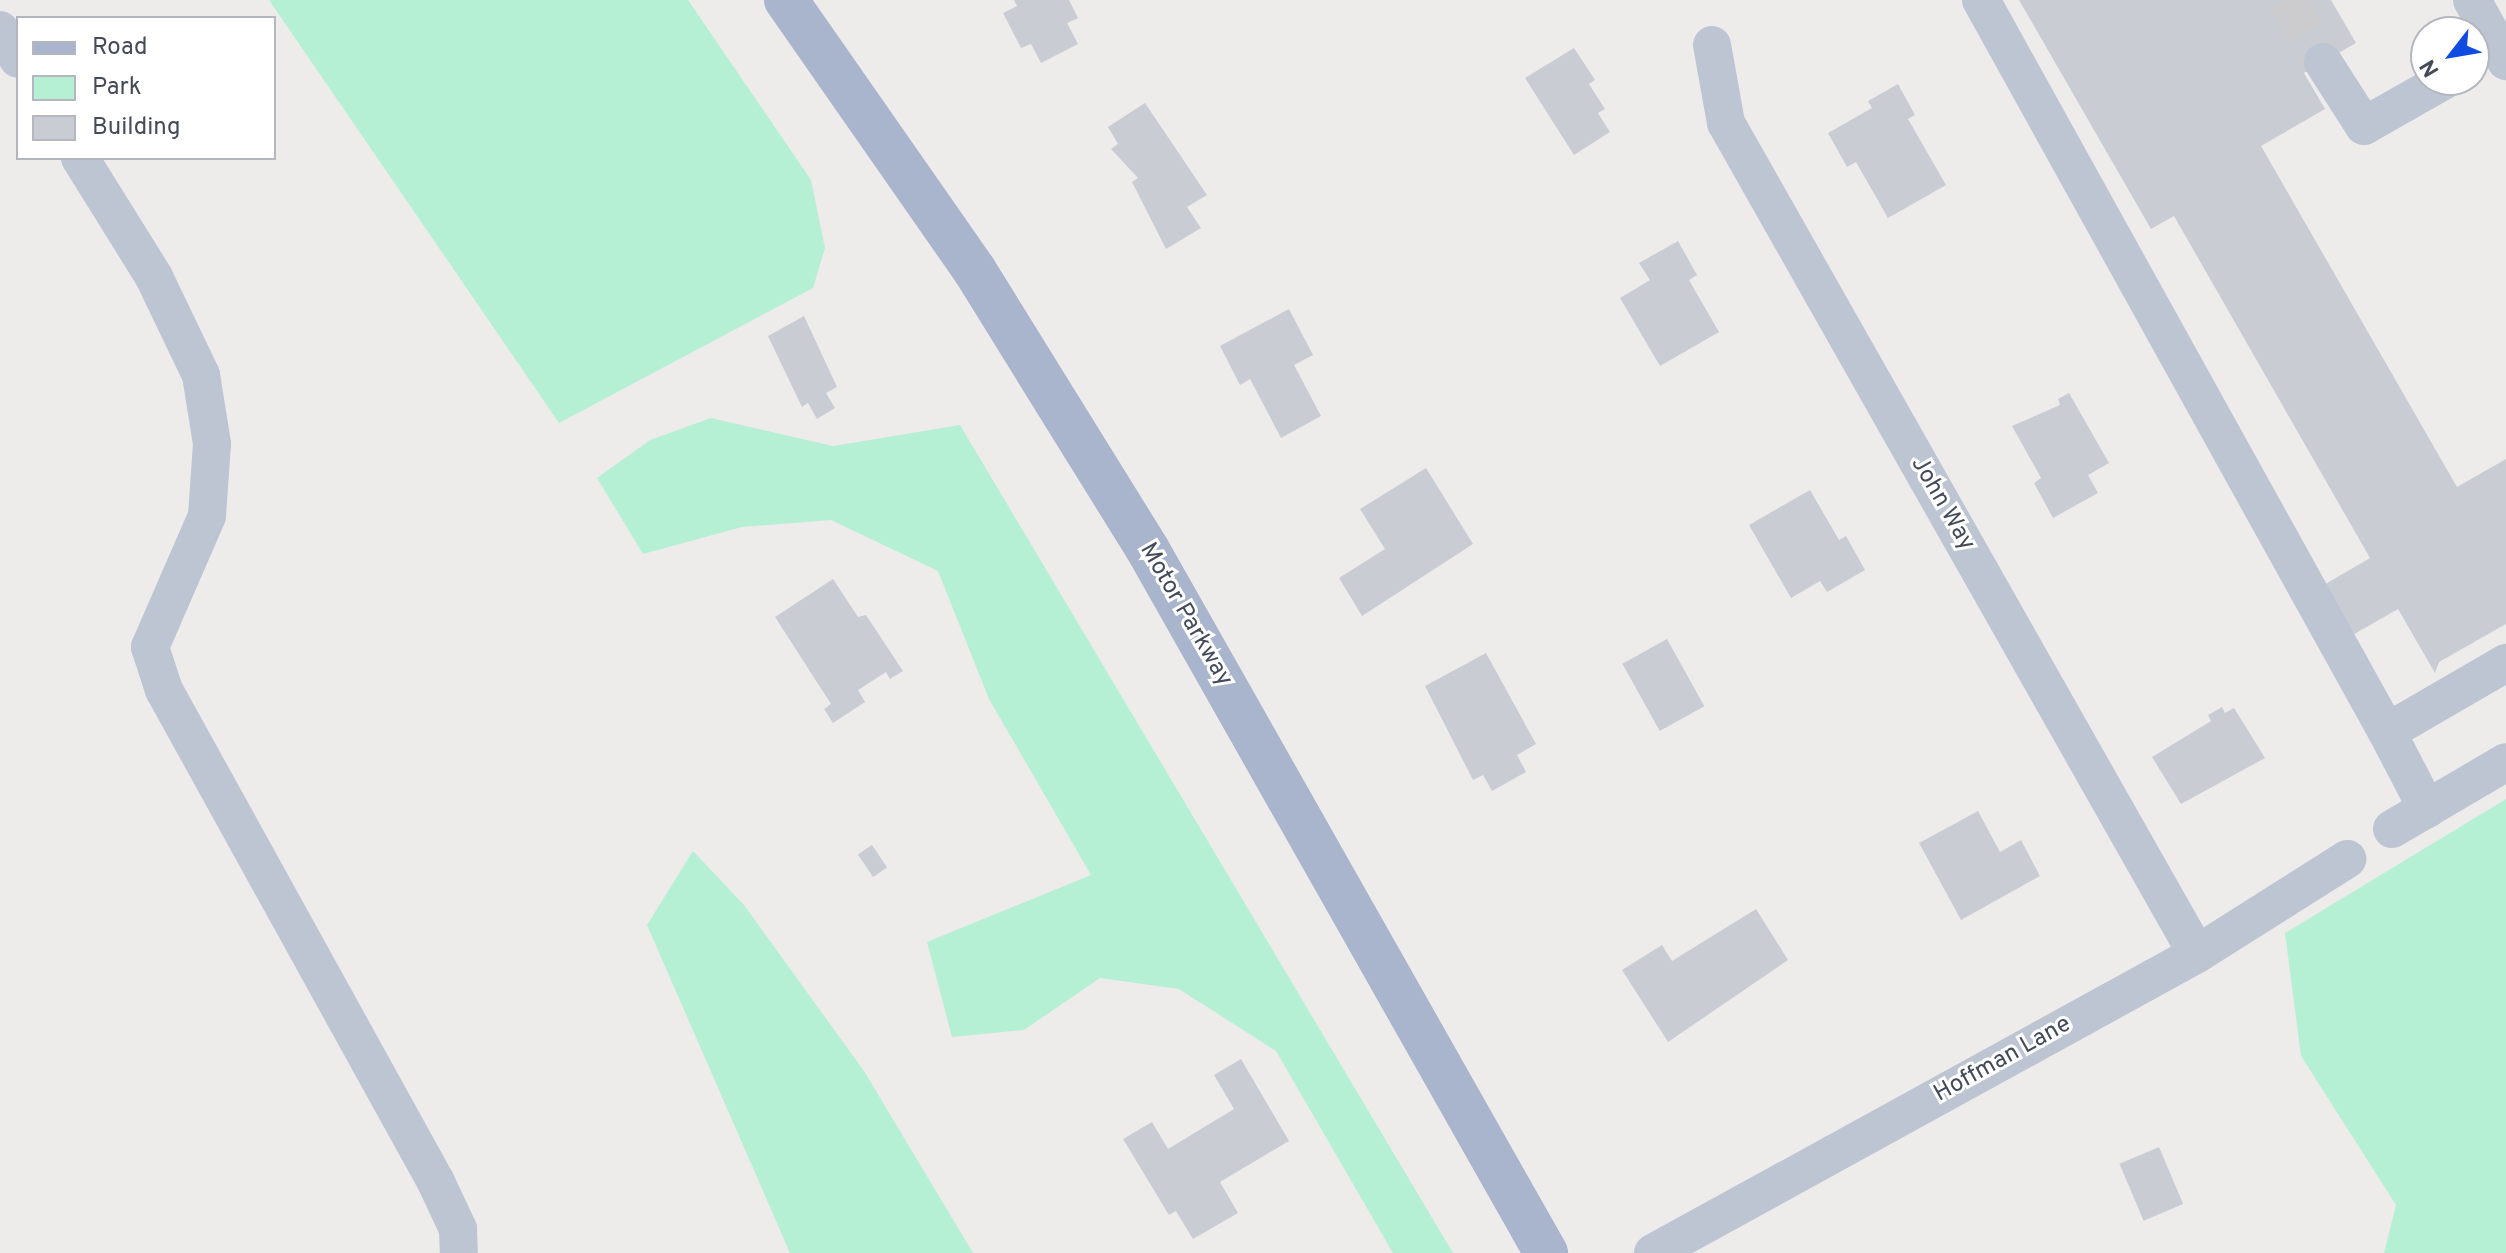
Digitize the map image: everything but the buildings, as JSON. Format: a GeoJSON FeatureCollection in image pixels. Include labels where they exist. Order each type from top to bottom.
{"type":"FeatureCollection","features":[{"type":"Feature","properties":{"kind":"main road","name":"Motor Parkway"},"geometry":{"type":"LineString","coordinates":[[786,0],[975,271],[1148,550],[1546,1253]]}},
{"type":"Feature","properties":{"kind":"street"},"geometry":{"type":"LineString","coordinates":[[1981,0],[2427,809]]}},
{"type":"Feature","properties":{"kind":"street"},"geometry":{"type":"LineString","coordinates":[[2472,0],[2493,58]]}},
{"type":"Feature","properties":{"kind":"street"},"geometry":{"type":"LineString","coordinates":[[0,30],[16,56]]}},
{"type":"Feature","properties":{"kind":"street","name":"John Way"},"geometry":{"type":"LineString","coordinates":[[1712,45],[1726,123],[2197,954]]}},
{"type":"Feature","properties":{"kind":"street"},"geometry":{"type":"LineString","coordinates":[[2323,62],[2364,126],[2417,96]]}},
{"type":"Feature","properties":{"kind":"street"},"geometry":{"type":"LineString","coordinates":[[81,160],[154,277],[201,375],[212,444],[207,516],[150,647],[164,690],[436,1182],[458,1229],[459,1253]]}},
{"type":"Feature","properties":{"kind":"street"},"geometry":{"type":"LineString","coordinates":[[2387,732],[2506,663]]}},
{"type":"Feature","properties":{"kind":"street"},"geometry":{"type":"LineString","coordinates":[[2392,829],[2506,762]]}},
{"type":"Feature","properties":{"kind":"street","name":"Hoffman Lane"},"geometry":{"type":"LineString","coordinates":[[1653,1253],[2197,954],[2347,859]]}},
{"type":"Feature","properties":{"kind":"green space"},"geometry":{"type":"Polygon","coordinates":[[[269,0],[688,0],[811,180],[825,248],[813,288],[559,423],[269,0]]]}},
{"type":"Feature","properties":{"kind":"green space"},"geometry":{"type":"Polygon","coordinates":[[[711,418],[833,446],[960,425],[1453,1253],[1393,1253],[1276,1051],[1179,989],[1100,978],[1024,1030],[952,1037],[927,942],[1091,875],[989,699],[938,571],[831,520],[742,527],[643,554],[597,478],[650,440],[711,418]]]}},
{"type":"Feature","properties":{"kind":"green space"},"geometry":{"type":"Polygon","coordinates":[[[2506,799],[2506,1253],[2384,1253],[2396,1205],[2301,1056],[2285,933],[2506,799]]]}},
{"type":"Feature","properties":{"kind":"green space"},"geometry":{"type":"Polygon","coordinates":[[[693,851],[744,905],[864,1071],[973,1253],[790,1253],[647,925],[693,851]]]}},
{"type":"Feature","properties":{"kind":"tunnel"},"geometry":{"type":"LineString","coordinates":[[2287,0],[2323,62]]}}]}
